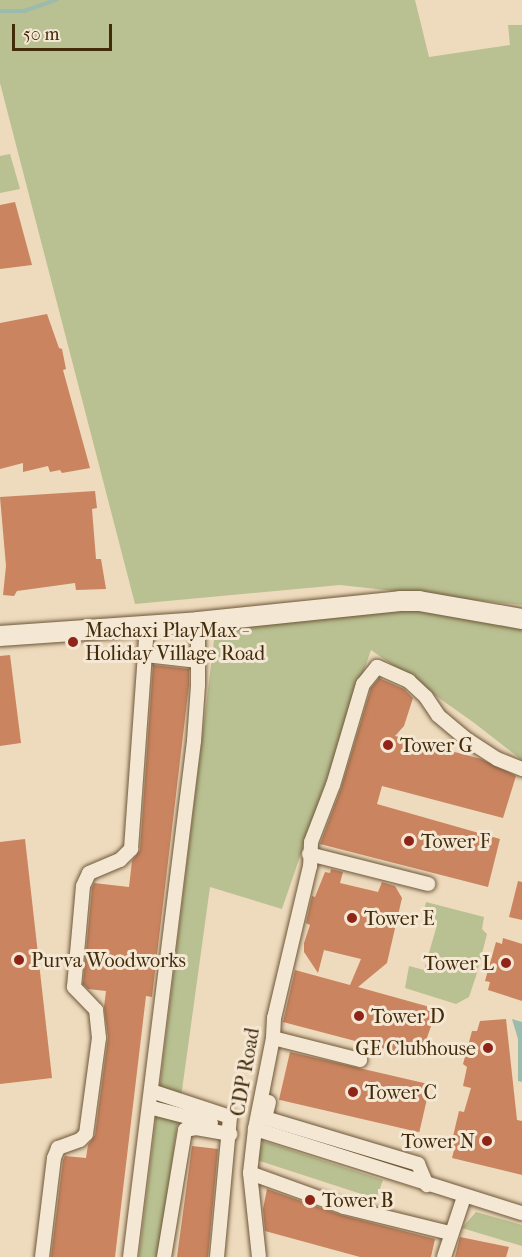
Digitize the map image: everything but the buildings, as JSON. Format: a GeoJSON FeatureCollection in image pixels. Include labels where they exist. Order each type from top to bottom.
{"type":"FeatureCollection","features":[{"type":"Feature","properties":{"kind":"street"},"geometry":{"type":"LineString","coordinates":[[0,636],[198,622],[400,601],[419,601],[522,619]]}},
{"type":"Feature","properties":{"kind":"street"},"geometry":{"type":"LineString","coordinates":[[130,1257],[194,741],[198,622]]}},
{"type":"Feature","properties":{"kind":"street"},"geometry":{"type":"LineString","coordinates":[[42,1257],[54,1158],[58,1148],[80,1140],[86,1134],[99,1038],[96,1011],[74,987],[83,886],[89,873],[120,860],[131,849],[147,625]]}},
{"type":"Feature","properties":{"kind":"street"},"geometry":{"type":"LineString","coordinates":[[146,655],[198,661]]}},
{"type":"Feature","properties":{"kind":"street","name":"CDP Road"},"geometry":{"type":"LineString","coordinates":[[522,769],[497,759],[465,738],[438,716],[426,697],[409,681],[376,668],[363,684],[358,694],[333,785],[309,854],[310,866],[274,1018],[273,1038],[255,1129],[464,1197],[522,1213]]}},
{"type":"Feature","properties":{"kind":"street"},"geometry":{"type":"LineString","coordinates":[[309,854],[428,884]]}},
{"type":"Feature","properties":{"kind":"street"},"geometry":{"type":"LineString","coordinates":[[273,1038],[360,1060]]}},
{"type":"Feature","properties":{"kind":"street"},"geometry":{"type":"LineString","coordinates":[[273,1038],[279,1057],[265,1118],[418,1164],[427,1185]]}},
{"type":"Feature","properties":{"kind":"street"},"geometry":{"type":"LineString","coordinates":[[151,1091],[227,1113],[231,1121],[217,1257]]}},
{"type":"Feature","properties":{"kind":"street"},"geometry":{"type":"LineString","coordinates":[[149,1107],[231,1131]]}},
{"type":"Feature","properties":{"kind":"street"},"geometry":{"type":"LineString","coordinates":[[164,1257],[185,1130],[196,1128],[231,1131]]}},
{"type":"Feature","properties":{"kind":"street"},"geometry":{"type":"LineString","coordinates":[[255,1129],[250,1173],[259,1257]]}},
{"type":"Feature","properties":{"kind":"street"},"geometry":{"type":"LineString","coordinates":[[250,1173],[344,1207],[450,1233]]}},
{"type":"Feature","properties":{"kind":"street"},"geometry":{"type":"LineString","coordinates":[[444,1257],[450,1233],[464,1197]]}},
{"type":"Feature","properties":{"kind":"green space"},"geometry":{"type":"Polygon","coordinates":[[[0,0],[415,0],[429,57],[510,45],[508,25],[522,25],[522,605],[340,585],[135,604],[0,83],[0,0]]]}},
{"type":"Feature","properties":{"kind":"green space"},"geometry":{"type":"Polygon","coordinates":[[[10,154],[20,189],[0,193],[0,156],[10,154]]]}},
{"type":"Feature","properties":{"kind":"green space"},"geometry":{"type":"Polygon","coordinates":[[[377,602],[522,624],[522,760],[473,722],[371,650],[282,909],[210,887],[159,1257],[139,1257],[216,624],[377,602]]]}},
{"type":"Feature","properties":{"kind":"green space"},"geometry":{"type":"Polygon","coordinates":[[[426,902],[484,917],[482,929],[487,934],[477,973],[469,997],[456,1004],[405,988],[409,966],[424,970],[437,925],[422,921],[426,902]]]}},
{"type":"Feature","properties":{"kind":"green space"},"geometry":{"type":"Polygon","coordinates":[[[263,1141],[383,1180],[377,1199],[257,1160],[263,1141]]]}},
{"type":"Feature","properties":{"kind":"green space"},"geometry":{"type":"Polygon","coordinates":[[[476,1212],[522,1225],[522,1246],[462,1228],[476,1212]]]}},
{"type":"Feature","properties":{"kind":"shaded area"},"geometry":{"type":"Polygon","coordinates":[[[512,1019],[522,1022],[522,1082],[518,1081],[518,1039],[512,1019]]]}},
{"type":"Feature","properties":{"kind":"waterway"},"geometry":{"type":"LineString","coordinates":[[0,11],[24,11],[56,0]]}},
{"type":"Feature","properties":{"kind":"place","name":"Machaxi PlayMax - Holiday Village Road"},"geometry":{"type":"Point","coordinates":[73,642]}},
{"type":"Feature","properties":{"kind":"place","name":"Tower G"},"geometry":{"type":"Point","coordinates":[388,745]}},
{"type":"Feature","properties":{"kind":"place","name":"Tower F"},"geometry":{"type":"Point","coordinates":[409,841]}},
{"type":"Feature","properties":{"kind":"place","name":"Tower E"},"geometry":{"type":"Point","coordinates":[352,918]}},
{"type":"Feature","properties":{"kind":"place","name":"Purva Woodworks"},"geometry":{"type":"Point","coordinates":[19,960]}},
{"type":"Feature","properties":{"kind":"place","name":"Tower L"},"geometry":{"type":"Point","coordinates":[506,963]}},
{"type":"Feature","properties":{"kind":"place","name":"Tower D"},"geometry":{"type":"Point","coordinates":[359,1016]}},
{"type":"Feature","properties":{"kind":"place","name":"GE Clubhouse"},"geometry":{"type":"Point","coordinates":[488,1048]}},
{"type":"Feature","properties":{"kind":"place","name":"Tower C"},"geometry":{"type":"Point","coordinates":[353,1092]}},
{"type":"Feature","properties":{"kind":"place","name":"Tower N"},"geometry":{"type":"Point","coordinates":[487,1141]}},
{"type":"Feature","properties":{"kind":"place","name":"Tower B"},"geometry":{"type":"Point","coordinates":[310,1200]}}]}
